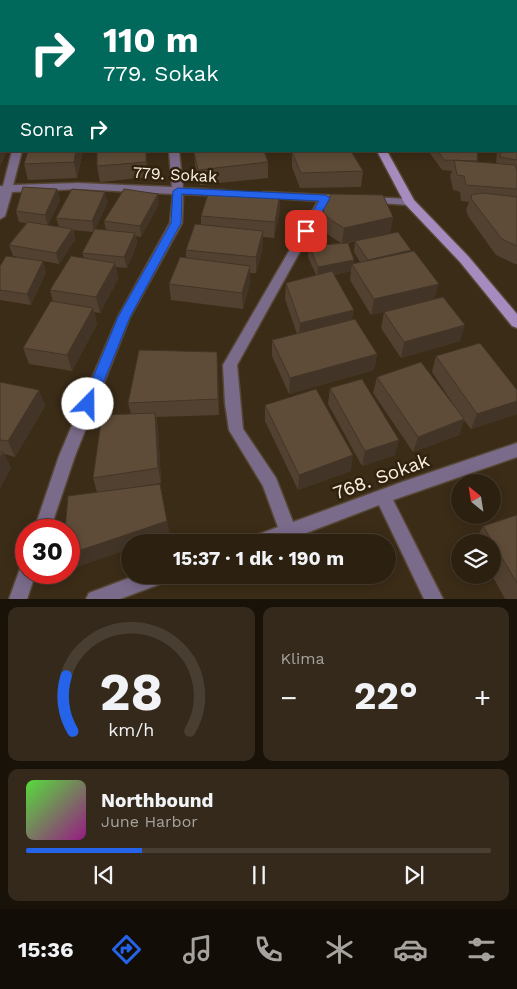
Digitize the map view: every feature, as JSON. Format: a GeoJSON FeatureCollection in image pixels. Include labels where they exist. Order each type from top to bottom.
{"type":"FeatureCollection","features":[{"type":"Feature","properties":{"kind":"main road"},"geometry":{"type":"LineString","coordinates":[[383,152],[409,202],[464,260],[517,323]]}},
{"type":"Feature","properties":{"kind":"street"},"geometry":{"type":"LineString","coordinates":[[0,216],[4,189],[17,152]]}},
{"type":"Feature","properties":{"kind":"street"},"geometry":{"type":"LineString","coordinates":[[46,519],[67,456],[124,317],[176,223],[178,191],[174,152]]}},
{"type":"Feature","properties":{"kind":"street","name":"779. Sokak"},"geometry":{"type":"LineString","coordinates":[[4,189],[78,186],[237,194]]}},
{"type":"Feature","properties":{"kind":"street"},"geometry":{"type":"LineString","coordinates":[[256,195],[409,202]]}},
{"type":"Feature","properties":{"kind":"street"},"geometry":{"type":"LineString","coordinates":[[289,533],[270,483],[236,430],[232,403],[230,365],[325,198]]}},
{"type":"Feature","properties":{"kind":"street","name":"768. Sokak"},"geometry":{"type":"LineString","coordinates":[[286,534],[383,497],[517,450]]}},
{"type":"Feature","properties":{"kind":"street"},"geometry":{"type":"LineString","coordinates":[[383,497],[434,599]]}},
{"type":"Feature","properties":{"kind":"street"},"geometry":{"type":"LineString","coordinates":[[18,599],[23,584]]}},
{"type":"Feature","properties":{"kind":"street"},"geometry":{"type":"LineString","coordinates":[[95,599],[137,584]]}},
{"type":"Feature","properties":{"kind":"building"},"geometry":{"type":"Polygon","coordinates":[[[28,152],[76,152],[74,162],[24,164],[28,152]]]}},
{"type":"Feature","properties":{"kind":"building"},"geometry":{"type":"Polygon","coordinates":[[[97,152],[146,152],[146,162],[97,166],[97,152]]]}},
{"type":"Feature","properties":{"kind":"building"},"geometry":{"type":"Polygon","coordinates":[[[194,152],[264,152],[268,162],[198,170],[194,152]]]}},
{"type":"Feature","properties":{"kind":"building"},"geometry":{"type":"Polygon","coordinates":[[[292,152],[352,152],[363,171],[301,173],[292,152]]]}},
{"type":"Feature","properties":{"kind":"building"},"geometry":{"type":"Polygon","coordinates":[[[439,152],[478,152],[477,161],[444,160],[439,152]]]}},
{"type":"Feature","properties":{"kind":"building"},"geometry":{"type":"Polygon","coordinates":[[[501,152],[517,152],[517,160],[500,157],[501,152]]]}},
{"type":"Feature","properties":{"kind":"building"},"geometry":{"type":"Polygon","coordinates":[[[454,160],[515,165],[517,189],[466,185],[464,176],[457,175],[454,160]]]}},
{"type":"Feature","properties":{"kind":"building"},"geometry":{"type":"Polygon","coordinates":[[[23,187],[57,189],[45,215],[16,211],[23,187]]]}},
{"type":"Feature","properties":{"kind":"building"},"geometry":{"type":"Polygon","coordinates":[[[210,188],[280,194],[275,222],[201,216],[210,188]]]}},
{"type":"Feature","properties":{"kind":"building"},"geometry":{"type":"Polygon","coordinates":[[[72,189],[105,192],[92,221],[56,218],[72,189]]]}},
{"type":"Feature","properties":{"kind":"building"},"geometry":{"type":"Polygon","coordinates":[[[124,189],[158,194],[140,226],[104,221],[124,189]]]}},
{"type":"Feature","properties":{"kind":"building"},"geometry":{"type":"Polygon","coordinates":[[[483,193],[517,197],[517,246],[502,239],[472,200],[471,195],[483,193]]]}},
{"type":"Feature","properties":{"kind":"building"},"geometry":{"type":"Polygon","coordinates":[[[332,194],[383,195],[393,217],[344,228],[324,213],[323,203],[332,194]]]}},
{"type":"Feature","properties":{"kind":"building"},"geometry":{"type":"Polygon","coordinates":[[[28,222],[72,229],[56,253],[9,245],[28,222]]]}},
{"type":"Feature","properties":{"kind":"building"},"geometry":{"type":"Polygon","coordinates":[[[195,224],[263,231],[256,257],[186,250],[195,224]]]}},
{"type":"Feature","properties":{"kind":"building"},"geometry":{"type":"Polygon","coordinates":[[[95,229],[135,233],[124,257],[82,253],[95,229]]]}},
{"type":"Feature","properties":{"kind":"building"},"geometry":{"type":"Polygon","coordinates":[[[398,232],[411,250],[368,260],[355,241],[398,232]]]}},
{"type":"Feature","properties":{"kind":"building"},"geometry":{"type":"Polygon","coordinates":[[[348,243],[354,260],[318,267],[309,246],[348,243]]]}},
{"type":"Feature","properties":{"kind":"building"},"geometry":{"type":"Polygon","coordinates":[[[414,251],[439,284],[374,299],[352,264],[414,251]]]}},
{"type":"Feature","properties":{"kind":"building"},"geometry":{"type":"Polygon","coordinates":[[[6,256],[43,261],[27,294],[0,290],[0,266],[6,256]]]}},
{"type":"Feature","properties":{"kind":"building"},"geometry":{"type":"Polygon","coordinates":[[[71,256],[115,263],[96,297],[50,290],[71,256]]]}},
{"type":"Feature","properties":{"kind":"building"},"geometry":{"type":"Polygon","coordinates":[[[180,257],[250,266],[242,293],[169,284],[180,257]]]}},
{"type":"Feature","properties":{"kind":"building"},"geometry":{"type":"Polygon","coordinates":[[[332,271],[354,310],[300,323],[286,283],[332,271]]]}},
{"type":"Feature","properties":{"kind":"building"},"geometry":{"type":"Polygon","coordinates":[[[443,297],[465,325],[404,342],[384,312],[443,297]]]}},
{"type":"Feature","properties":{"kind":"building"},"geometry":{"type":"Polygon","coordinates":[[[51,301],[93,308],[67,355],[23,348],[51,301]]]}},
{"type":"Feature","properties":{"kind":"building"},"geometry":{"type":"Polygon","coordinates":[[[355,319],[377,354],[290,378],[272,340],[355,319]]]}},
{"type":"Feature","properties":{"kind":"building"},"geometry":{"type":"Polygon","coordinates":[[[480,343],[517,390],[517,401],[477,414],[436,356],[480,343]]]}},
{"type":"Feature","properties":{"kind":"building"},"geometry":{"type":"Polygon","coordinates":[[[139,350],[217,352],[218,399],[128,403],[139,350]]]}},
{"type":"Feature","properties":{"kind":"building"},"geometry":{"type":"Polygon","coordinates":[[[421,362],[464,419],[418,437],[377,377],[421,362]]]}},
{"type":"Feature","properties":{"kind":"building"},"geometry":{"type":"Polygon","coordinates":[[[362,379],[399,440],[365,451],[330,388],[362,379]]]}},
{"type":"Feature","properties":{"kind":"building"},"geometry":{"type":"Polygon","coordinates":[[[0,382],[39,390],[8,441],[0,440],[0,382]]]}},
{"type":"Feature","properties":{"kind":"building"},"geometry":{"type":"Polygon","coordinates":[[[316,389],[353,455],[299,475],[265,405],[316,389]]]}},
{"type":"Feature","properties":{"kind":"building"},"geometry":{"type":"Polygon","coordinates":[[[155,413],[158,468],[93,478],[102,415],[155,413]]]}},
{"type":"Feature","properties":{"kind":"building"},"geometry":{"type":"Polygon","coordinates":[[[160,484],[167,521],[128,534],[121,534],[121,536],[80,550],[80,519],[66,519],[68,496],[160,484]]]}},
{"type":"Feature","properties":{"kind":"building"},"geometry":{"type":"Polygon","coordinates":[[[517,515],[517,583],[501,556],[501,534],[488,534],[483,526],[501,524],[501,520],[517,515]]]}},
{"type":"Feature","properties":{"kind":"route"},"geometry":{"type":"LineString","coordinates":[[88,404],[124,317],[176,223],[178,191],[325,198],[306,231]]}}]}
